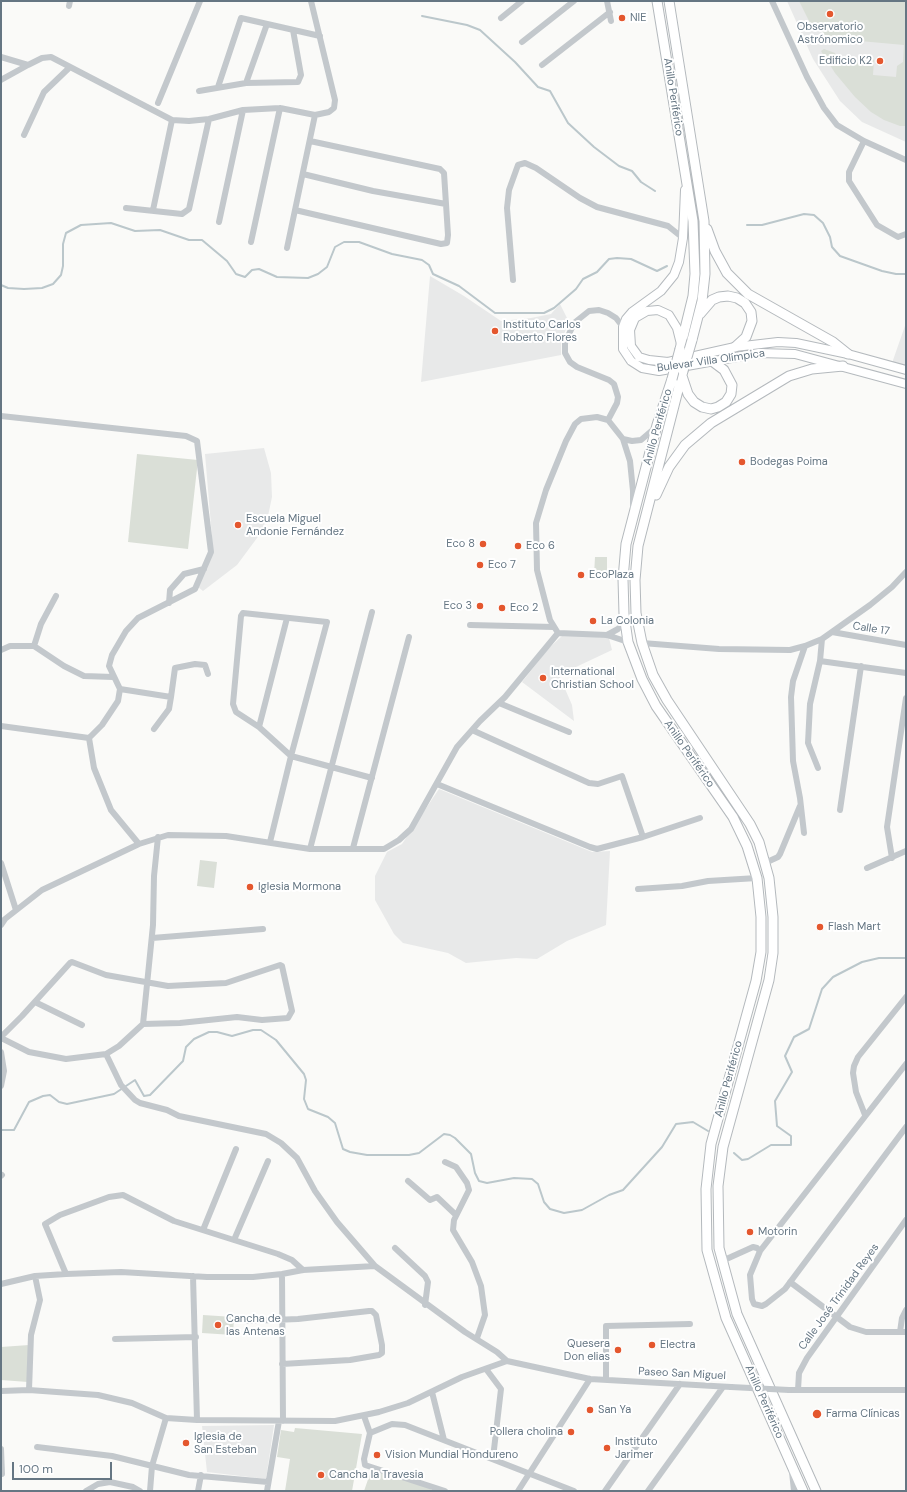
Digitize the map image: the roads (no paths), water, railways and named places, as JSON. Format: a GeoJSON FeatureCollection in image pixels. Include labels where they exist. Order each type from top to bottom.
{"type":"FeatureCollection","features":[{"type":"Feature","properties":{"kind":"highway","name":"Anillo Periférico"},"geometry":{"type":"LineString","coordinates":[[657,1],[693,221],[695,274],[693,296],[681,347],[657,425],[626,544],[623,579],[624,614],[628,642],[642,679],[656,706],[733,817],[748,846],[757,878],[761,917],[761,952],[756,981],[711,1144],[706,1189],[707,1250],[726,1318],[803,1491]]}},
{"type":"Feature","properties":{"kind":"highway","name":"Anillo Periférico"},"geometry":{"type":"LineString","coordinates":[[668,1],[704,221],[705,274],[699,315],[638,546],[635,580],[636,613],[642,643],[653,675],[667,700],[750,824],[758,842],[769,878],[773,917],[773,953],[769,980],[723,1147],[718,1186],[719,1248],[737,1314],[816,1491]]}},
{"type":"Feature","properties":{"kind":"highway"},"geometry":{"type":"LineString","coordinates":[[704,221],[715,251],[727,273],[748,294],[833,342],[848,354]]}},
{"type":"Feature","properties":{"kind":"highway"},"geometry":{"type":"LineString","coordinates":[[699,315],[712,300],[719,297],[728,296],[737,298],[745,303],[751,312],[752,321],[746,337],[735,347]]}},
{"type":"Feature","properties":{"kind":"highway"},"geometry":{"type":"LineString","coordinates":[[683,373],[688,394],[694,402],[702,407],[711,409],[718,407],[726,402],[732,385],[724,370],[712,361]]}},
{"type":"Feature","properties":{"kind":"highway"},"geometry":{"type":"LineString","coordinates":[[646,516],[669,467],[684,444],[711,423],[789,376],[812,369],[843,366]]}},
{"type":"Feature","properties":{"kind":"main road"},"geometry":{"type":"LineString","coordinates":[[623,327],[626,319],[632,312],[661,291],[674,275],[679,262],[683,238],[686,175]]}},
{"type":"Feature","properties":{"kind":"main road","name":"Bulevar Villa Olímpica"},"geometry":{"type":"LineString","coordinates":[[681,347],[677,328],[669,315],[658,310],[646,311],[635,318],[630,330],[631,346],[639,357],[649,360],[668,362],[735,347],[778,342],[796,343],[848,354],[906,370]]}},
{"type":"Feature","properties":{"kind":"main road","name":"Bulevar Villa Olímpica"},"geometry":{"type":"LineString","coordinates":[[623,327],[623,349],[631,361],[642,368],[659,371],[759,353],[795,354],[906,384]]}},
{"type":"Feature","properties":{"kind":"street"},"geometry":{"type":"LineString","coordinates":[[158,103],[200,1]]}},
{"type":"Feature","properties":{"kind":"street"},"geometry":{"type":"LineString","coordinates":[[1,80],[28,64],[42,58],[51,57],[69,68],[172,120],[189,121],[209,119],[243,110],[280,108],[315,115],[329,112],[334,108],[335,100],[311,1]]}},
{"type":"Feature","properties":{"kind":"street"},"geometry":{"type":"LineString","coordinates":[[501,18],[522,1]]}},
{"type":"Feature","properties":{"kind":"street"},"geometry":{"type":"LineString","coordinates":[[522,42],[574,1]]}},
{"type":"Feature","properties":{"kind":"street"},"geometry":{"type":"LineString","coordinates":[[607,1],[611,20]]}},
{"type":"Feature","properties":{"kind":"street"},"geometry":{"type":"LineString","coordinates":[[772,1],[824,108],[837,124],[864,141],[906,160]]}},
{"type":"Feature","properties":{"kind":"street"},"geometry":{"type":"LineString","coordinates":[[542,65],[610,12]]}},
{"type":"Feature","properties":{"kind":"street"},"geometry":{"type":"LineString","coordinates":[[218,87],[241,18],[320,36]]}},
{"type":"Feature","properties":{"kind":"street"},"geometry":{"type":"LineString","coordinates":[[246,83],[267,24]]}},
{"type":"Feature","properties":{"kind":"street"},"geometry":{"type":"LineString","coordinates":[[199,91],[246,83],[298,82],[301,75],[293,30]]}},
{"type":"Feature","properties":{"kind":"street"},"geometry":{"type":"LineString","coordinates":[[1,57],[28,64]]}},
{"type":"Feature","properties":{"kind":"street"},"geometry":{"type":"LineString","coordinates":[[24,135],[44,92],[69,68]]}},
{"type":"Feature","properties":{"kind":"street"},"geometry":{"type":"LineString","coordinates":[[251,242],[280,108]]}},
{"type":"Feature","properties":{"kind":"street"},"geometry":{"type":"LineString","coordinates":[[219,222],[243,110]]}},
{"type":"Feature","properties":{"kind":"street"},"geometry":{"type":"LineString","coordinates":[[287,248],[315,115]]}},
{"type":"Feature","properties":{"kind":"street"},"geometry":{"type":"LineString","coordinates":[[126,208],[182,214],[189,209],[209,119]]}},
{"type":"Feature","properties":{"kind":"street"},"geometry":{"type":"LineString","coordinates":[[153,210],[172,120]]}},
{"type":"Feature","properties":{"kind":"street"},"geometry":{"type":"LineString","coordinates":[[295,210],[441,244],[447,243],[448,234],[444,174],[440,168],[310,141]]}},
{"type":"Feature","properties":{"kind":"street"},"geometry":{"type":"LineString","coordinates":[[864,141],[850,172],[849,181],[876,225],[898,237],[906,234]]}},
{"type":"Feature","properties":{"kind":"street"},"geometry":{"type":"LineString","coordinates":[[512,280],[507,200],[514,172],[518,165],[525,163],[536,168],[580,198],[597,207],[668,226],[683,238]]}},
{"type":"Feature","properties":{"kind":"street"},"geometry":{"type":"LineString","coordinates":[[303,174],[373,191],[446,204]]}},
{"type":"Feature","properties":{"kind":"street"},"geometry":{"type":"LineString","coordinates":[[608,420],[618,398],[614,384],[609,380],[577,367],[570,362],[565,352],[565,343],[574,323],[589,311],[598,310],[608,313],[623,327]]}},
{"type":"Feature","properties":{"kind":"street"},"geometry":{"type":"LineString","coordinates":[[1,416],[186,436],[197,441],[211,552],[195,589],[138,618],[126,631],[112,655],[109,666],[120,689],[118,702],[102,725],[88,738]]}},
{"type":"Feature","properties":{"kind":"street"},"geometry":{"type":"LineString","coordinates":[[558,633],[550,620],[537,570],[536,523],[558,460],[575,424],[581,419],[590,417],[608,420],[623,439],[630,461],[632,476],[632,522]]}},
{"type":"Feature","properties":{"kind":"street"},"geometry":{"type":"LineString","coordinates":[[623,439],[632,441],[641,440],[657,425]]}},
{"type":"Feature","properties":{"kind":"street"},"geometry":{"type":"LineString","coordinates":[[169,603],[170,590],[184,574],[204,569]]}},
{"type":"Feature","properties":{"kind":"street"},"geometry":{"type":"LineString","coordinates":[[642,643],[719,649],[790,650],[805,646],[822,639],[832,632],[892,587],[906,572]]}},
{"type":"Feature","properties":{"kind":"street"},"geometry":{"type":"LineString","coordinates":[[34,646],[41,624],[56,596]]}},
{"type":"Feature","properties":{"kind":"street"},"geometry":{"type":"LineString","coordinates":[[310,849],[333,767],[372,612]]}},
{"type":"Feature","properties":{"kind":"street"},"geometry":{"type":"LineString","coordinates":[[270,842],[291,756],[327,622],[243,613],[241,616],[233,704],[236,712],[260,727],[291,756],[372,778]]}},
{"type":"Feature","properties":{"kind":"street"},"geometry":{"type":"LineString","coordinates":[[608,635],[618,629],[622,624],[624,614]]}},
{"type":"Feature","properties":{"kind":"street"},"geometry":{"type":"LineString","coordinates":[[260,727],[287,618]]}},
{"type":"Feature","properties":{"kind":"street"},"geometry":{"type":"LineString","coordinates":[[470,625],[554,627]]}},
{"type":"Feature","properties":{"kind":"street","name":"Calle 17"},"geometry":{"type":"LineString","coordinates":[[832,632],[906,645]]}},
{"type":"Feature","properties":{"kind":"street"},"geometry":{"type":"LineString","coordinates":[[558,633],[608,635],[628,642]]}},
{"type":"Feature","properties":{"kind":"street"},"geometry":{"type":"LineString","coordinates":[[1,925],[5,919],[42,890],[139,844],[168,835],[226,836],[310,849],[384,849],[399,840],[411,829],[450,758],[472,730],[499,703],[558,633]]}},
{"type":"Feature","properties":{"kind":"street"},"geometry":{"type":"LineString","coordinates":[[353,848],[409,637]]}},
{"type":"Feature","properties":{"kind":"street"},"geometry":{"type":"LineString","coordinates":[[818,768],[808,743],[810,704],[820,661],[822,639]]}},
{"type":"Feature","properties":{"kind":"street"},"geometry":{"type":"LineString","coordinates":[[1,650],[10,646],[34,646],[64,666],[84,676],[113,677]]}},
{"type":"Feature","properties":{"kind":"street"},"geometry":{"type":"LineString","coordinates":[[804,833],[793,760],[792,689],[805,646]]}},
{"type":"Feature","properties":{"kind":"street"},"geometry":{"type":"LineString","coordinates":[[820,661],[906,673]]}},
{"type":"Feature","properties":{"kind":"street"},"geometry":{"type":"LineString","coordinates":[[154,729],[169,709],[175,668],[195,664],[205,665],[208,674]]}},
{"type":"Feature","properties":{"kind":"street"},"geometry":{"type":"LineString","coordinates":[[840,810],[861,666]]}},
{"type":"Feature","properties":{"kind":"street"},"geometry":{"type":"LineString","coordinates":[[120,689],[171,696]]}},
{"type":"Feature","properties":{"kind":"street"},"geometry":{"type":"LineString","coordinates":[[892,858],[886,827],[906,698]]}},
{"type":"Feature","properties":{"kind":"street"},"geometry":{"type":"LineString","coordinates":[[499,703],[569,732]]}},
{"type":"Feature","properties":{"kind":"street"},"geometry":{"type":"LineString","coordinates":[[1,726],[88,738]]}},
{"type":"Feature","properties":{"kind":"street"},"geometry":{"type":"LineString","coordinates":[[472,730],[589,783],[598,784],[622,776],[643,837]]}},
{"type":"Feature","properties":{"kind":"street"},"geometry":{"type":"LineString","coordinates":[[88,738],[94,768],[111,810],[139,844]]}},
{"type":"Feature","properties":{"kind":"street"},"geometry":{"type":"LineString","coordinates":[[437,784],[590,847],[605,848],[700,818]]}},
{"type":"Feature","properties":{"kind":"street"},"geometry":{"type":"LineString","coordinates":[[765,863],[778,857],[780,854],[800,805]]}},
{"type":"Feature","properties":{"kind":"street"},"geometry":{"type":"LineString","coordinates":[[143,1024],[152,938],[154,876],[158,837]]}},
{"type":"Feature","properties":{"kind":"street"},"geometry":{"type":"LineString","coordinates":[[868,868],[906,851]]}},
{"type":"Feature","properties":{"kind":"street"},"geometry":{"type":"LineString","coordinates":[[1,863],[16,910]]}},
{"type":"Feature","properties":{"kind":"street"},"geometry":{"type":"LineString","coordinates":[[638,889],[682,886],[708,881],[757,878]]}},
{"type":"Feature","properties":{"kind":"street"},"geometry":{"type":"LineString","coordinates":[[152,938],[263,929]]}},
{"type":"Feature","properties":{"kind":"street"},"geometry":{"type":"LineString","coordinates":[[72,962],[106,975],[147,983],[175,986],[226,983],[280,965],[286,980],[292,1011],[288,1018],[262,1020],[237,1017],[180,1023],[143,1024],[128,1036],[119,1046],[106,1054],[66,1059],[29,1052],[1,1037],[72,962]]}},
{"type":"Feature","properties":{"kind":"street"},"geometry":{"type":"LineString","coordinates":[[865,1116],[856,1092],[853,1074],[854,1066],[858,1057],[906,997]]}},
{"type":"Feature","properties":{"kind":"street"},"geometry":{"type":"LineString","coordinates":[[35,1002],[82,1025]]}},
{"type":"Feature","properties":{"kind":"street"},"geometry":{"type":"LineString","coordinates":[[1,1052],[4,1071],[1,1086]]}},
{"type":"Feature","properties":{"kind":"street"},"geometry":{"type":"LineString","coordinates":[[106,1054],[121,1085],[126,1092],[140,1103],[167,1110],[179,1116],[266,1134],[281,1143],[297,1158],[315,1191],[337,1222],[375,1266],[425,1305],[465,1332],[477,1338],[507,1361]]}},
{"type":"Feature","properties":{"kind":"street"},"geometry":{"type":"LineString","coordinates":[[906,1064],[760,1252],[750,1275],[752,1299],[754,1304],[762,1306],[766,1304],[790,1282],[906,1128]]}},
{"type":"Feature","properties":{"kind":"street"},"geometry":{"type":"LineString","coordinates":[[899,1073],[906,1077]]}},
{"type":"Feature","properties":{"kind":"street"},"geometry":{"type":"LineString","coordinates":[[203,1230],[236,1149]]}},
{"type":"Feature","properties":{"kind":"street"},"geometry":{"type":"LineString","coordinates":[[234,1240],[268,1161]]}},
{"type":"Feature","properties":{"kind":"street"},"geometry":{"type":"LineString","coordinates":[[445,1162],[456,1166],[470,1190],[456,1215],[452,1230],[472,1262],[481,1286],[485,1315],[477,1338]]}},
{"type":"Feature","properties":{"kind":"street"},"geometry":{"type":"LineString","coordinates":[[408,1181],[430,1200],[437,1197],[456,1215]]}},
{"type":"Feature","properties":{"kind":"street"},"geometry":{"type":"LineString","coordinates":[[66,1274],[45,1224],[60,1215],[109,1197],[123,1195],[163,1216],[278,1254],[292,1260],[303,1270]]}},
{"type":"Feature","properties":{"kind":"street","name":"Calle José Trinidad Reyes"},"geometry":{"type":"LineString","coordinates":[[798,1390],[799,1374],[807,1358],[906,1220]]}},
{"type":"Feature","properties":{"kind":"street"},"geometry":{"type":"LineString","coordinates":[[395,1248],[425,1276],[428,1282],[425,1305]]}},
{"type":"Feature","properties":{"kind":"street"},"geometry":{"type":"LineString","coordinates":[[722,1261],[748,1248],[757,1248],[760,1252]]}},
{"type":"Feature","properties":{"kind":"street"},"geometry":{"type":"LineString","coordinates":[[1,1284],[35,1276],[66,1274],[121,1272],[193,1276],[253,1277],[303,1270],[375,1266]]}},
{"type":"Feature","properties":{"kind":"street"},"geometry":{"type":"LineString","coordinates":[[268,1491],[268,1482],[281,1421],[282,1274]]}},
{"type":"Feature","properties":{"kind":"street"},"geometry":{"type":"LineString","coordinates":[[29,1390],[31,1335],[40,1300],[35,1276]]}},
{"type":"Feature","properties":{"kind":"street"},"geometry":{"type":"LineString","coordinates":[[193,1276],[196,1338],[197,1420]]}},
{"type":"Feature","properties":{"kind":"street"},"geometry":{"type":"LineString","coordinates":[[790,1282],[836,1318],[850,1327],[866,1332],[903,1332],[902,1318],[906,1310]]}},
{"type":"Feature","properties":{"kind":"street"},"geometry":{"type":"LineString","coordinates":[[248,1321],[282,1320],[372,1311],[376,1315],[383,1351],[379,1355],[350,1360],[282,1364]]}},
{"type":"Feature","properties":{"kind":"street"},"geometry":{"type":"LineString","coordinates":[[606,1380],[606,1326],[690,1324]]}},
{"type":"Feature","properties":{"kind":"street"},"geometry":{"type":"LineString","coordinates":[[115,1339],[196,1338]]}},
{"type":"Feature","properties":{"kind":"street"},"geometry":{"type":"LineString","coordinates":[[1,1391],[29,1390],[98,1395],[132,1403],[166,1418],[197,1420],[335,1421],[364,1416],[408,1403],[462,1377],[507,1361]]}},
{"type":"Feature","properties":{"kind":"street","name":"Paseo San Miguel"},"geometry":{"type":"LineString","coordinates":[[507,1361],[590,1379],[789,1390],[906,1390]]}},
{"type":"Feature","properties":{"kind":"street"},"geometry":{"type":"LineString","coordinates":[[486,1369],[501,1389],[493,1458]]}},
{"type":"Feature","properties":{"kind":"street"},"geometry":{"type":"LineString","coordinates":[[518,1491],[590,1379]]}},
{"type":"Feature","properties":{"kind":"street"},"geometry":{"type":"LineString","coordinates":[[605,1491],[680,1384]]}},
{"type":"Feature","properties":{"kind":"street"},"geometry":{"type":"LineString","coordinates":[[648,1491],[723,1387]]}},
{"type":"Feature","properties":{"kind":"street"},"geometry":{"type":"LineString","coordinates":[[432,1392],[444,1440]]}},
{"type":"Feature","properties":{"kind":"street"},"geometry":{"type":"LineString","coordinates":[[364,1416],[370,1433],[364,1459],[365,1465],[443,1491]]}},
{"type":"Feature","properties":{"kind":"street"},"geometry":{"type":"LineString","coordinates":[[150,1491],[152,1466],[166,1418]]}},
{"type":"Feature","properties":{"kind":"street"},"geometry":{"type":"LineString","coordinates":[[370,1433],[392,1424],[399,1424],[493,1458],[529,1475],[574,1491]]}},
{"type":"Feature","properties":{"kind":"street"},"geometry":{"type":"LineString","coordinates":[[37,1447],[112,1456],[189,1475],[268,1482]]}},
{"type":"Feature","properties":{"kind":"street"},"geometry":{"type":"LineString","coordinates":[[1,1449],[2,1474]]}},
{"type":"Feature","properties":{"kind":"street"},"geometry":{"type":"LineString","coordinates":[[792,1464],[794,1491]]}},
{"type":"Feature","properties":{"kind":"street"},"geometry":{"type":"LineString","coordinates":[[198,1491],[201,1475]]}},
{"type":"Feature","properties":{"kind":"street"},"geometry":{"type":"LineString","coordinates":[[86,1491],[98,1484],[110,1482],[133,1487],[140,1491]]}},
{"type":"Feature","properties":{"kind":"waterway"},"geometry":{"type":"LineString","coordinates":[[422,16],[467,25],[480,30],[515,62],[538,87],[550,91],[568,123],[594,147],[619,166],[632,171],[641,182],[655,191]]}},
{"type":"Feature","properties":{"kind":"waterway"},"geometry":{"type":"LineString","coordinates":[[747,225],[762,225],[804,214],[814,215],[823,223],[830,237],[832,247],[840,256],[882,271],[896,274],[906,274]]}},
{"type":"Feature","properties":{"kind":"waterway"},"geometry":{"type":"LineString","coordinates":[[1,285],[8,288],[24,289],[42,288],[53,284],[61,275],[63,266],[63,244],[66,233],[81,225],[111,223],[135,231],[160,230],[189,240],[202,240],[227,261],[236,274],[245,277],[252,270],[259,269],[277,277],[308,278],[318,274],[327,267],[335,247],[344,242],[359,242],[392,254],[422,260],[429,265],[433,274],[459,286],[495,313],[544,313],[554,308],[576,289],[583,279],[597,272],[609,259],[631,259],[657,271],[667,266]]}},
{"type":"Feature","properties":{"kind":"waterway"},"geometry":{"type":"LineString","coordinates":[[734,1153],[742,1160],[748,1159],[771,1145],[791,1145],[791,1136],[777,1126],[775,1101],[792,1072],[785,1056],[794,1037],[809,1029],[822,989],[833,977],[862,962],[879,958],[906,958]]}},
{"type":"Feature","properties":{"kind":"waterway"},"geometry":{"type":"LineString","coordinates":[[1,1130],[14,1130],[29,1102],[43,1096],[50,1095],[59,1102],[67,1104],[114,1094],[135,1080],[144,1096],[150,1095],[183,1061],[186,1047],[194,1039],[209,1032],[217,1032],[232,1036],[253,1030],[261,1030],[276,1040],[304,1074],[306,1080],[304,1099],[308,1109],[328,1117],[335,1123],[343,1149],[350,1152],[367,1155],[409,1155],[419,1153],[444,1134],[450,1135],[471,1154],[475,1173],[479,1181],[487,1183],[514,1178],[532,1179],[538,1184],[544,1202],[550,1209],[564,1213],[582,1210],[609,1195],[623,1190],[662,1147],[676,1124],[693,1122],[708,1131]]}},
{"type":"Feature","properties":{"kind":"place","name":"Observatorio Astrónomico"},"geometry":{"type":"Point","coordinates":[830,14]}},
{"type":"Feature","properties":{"kind":"place","name":"NIE"},"geometry":{"type":"Point","coordinates":[622,18]}},
{"type":"Feature","properties":{"kind":"place","name":"Edificio K2"},"geometry":{"type":"Point","coordinates":[880,61]}},
{"type":"Feature","properties":{"kind":"place","name":"Instituto Carlos Roberto Flores"},"geometry":{"type":"Point","coordinates":[495,331]}},
{"type":"Feature","properties":{"kind":"place","name":"Bodegas Poima"},"geometry":{"type":"Point","coordinates":[742,462]}},
{"type":"Feature","properties":{"kind":"place","name":"Escuela Miguel Andonie Fernández"},"geometry":{"type":"Point","coordinates":[238,525]}},
{"type":"Feature","properties":{"kind":"place","name":"Eco 8"},"geometry":{"type":"Point","coordinates":[483,544]}},
{"type":"Feature","properties":{"kind":"place","name":"Eco 6"},"geometry":{"type":"Point","coordinates":[518,546]}},
{"type":"Feature","properties":{"kind":"place","name":"Eco 7"},"geometry":{"type":"Point","coordinates":[480,565]}},
{"type":"Feature","properties":{"kind":"place","name":"EcoPlaza"},"geometry":{"type":"Point","coordinates":[581,575]}},
{"type":"Feature","properties":{"kind":"place","name":"Eco 3"},"geometry":{"type":"Point","coordinates":[480,606]}},
{"type":"Feature","properties":{"kind":"place","name":"Eco 2"},"geometry":{"type":"Point","coordinates":[502,608]}},
{"type":"Feature","properties":{"kind":"place","name":"La Colonia"},"geometry":{"type":"Point","coordinates":[593,621]}},
{"type":"Feature","properties":{"kind":"place","name":"International Christian School"},"geometry":{"type":"Point","coordinates":[543,678]}},
{"type":"Feature","properties":{"kind":"place","name":"Iglesia Mormona"},"geometry":{"type":"Point","coordinates":[250,887]}},
{"type":"Feature","properties":{"kind":"place","name":"Flash Mart"},"geometry":{"type":"Point","coordinates":[820,927]}},
{"type":"Feature","properties":{"kind":"place","name":"Motorin"},"geometry":{"type":"Point","coordinates":[750,1232]}},
{"type":"Feature","properties":{"kind":"place","name":"Cancha de las Antenas"},"geometry":{"type":"Point","coordinates":[218,1325]}},
{"type":"Feature","properties":{"kind":"place","name":"Electra"},"geometry":{"type":"Point","coordinates":[652,1345]}},
{"type":"Feature","properties":{"kind":"place","name":"Quesera Don elias"},"geometry":{"type":"Point","coordinates":[618,1350]}},
{"type":"Feature","properties":{"kind":"place","name":"San Ya"},"geometry":{"type":"Point","coordinates":[590,1410]}},
{"type":"Feature","properties":{"kind":"place","name":"Farma Clínicas"},"geometry":{"type":"Point","coordinates":[817,1414]}},
{"type":"Feature","properties":{"kind":"place","name":"Pollera cholina"},"geometry":{"type":"Point","coordinates":[571,1432]}},
{"type":"Feature","properties":{"kind":"place","name":"Iglesia de San Esteban"},"geometry":{"type":"Point","coordinates":[186,1443]}},
{"type":"Feature","properties":{"kind":"place","name":"Instituto Jarimer"},"geometry":{"type":"Point","coordinates":[607,1448]}},
{"type":"Feature","properties":{"kind":"place","name":"Vision Mundial Hondureno"},"geometry":{"type":"Point","coordinates":[377,1455]}},
{"type":"Feature","properties":{"kind":"place","name":"Cancha la Travesia"},"geometry":{"type":"Point","coordinates":[321,1475]}}]}
